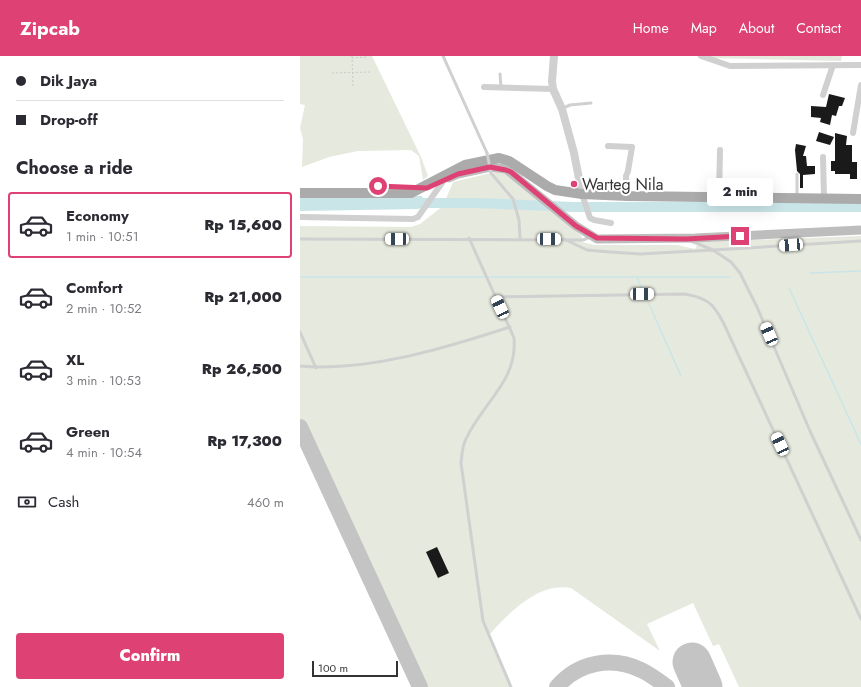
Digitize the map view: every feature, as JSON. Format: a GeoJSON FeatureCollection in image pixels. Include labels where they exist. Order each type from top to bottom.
{"type":"FeatureCollection","features":[{"type":"Feature","properties":{"kind":"main road"},"geometry":{"type":"LineString","coordinates":[[300,193],[411,193],[420,187],[465,166],[499,158],[509,161],[555,190],[583,198],[626,196],[861,198]]}},
{"type":"Feature","properties":{"kind":"main road"},"geometry":{"type":"LineString","coordinates":[[300,187],[430,187],[458,174],[490,167],[511,172],[569,221],[591,236],[606,240],[686,239],[861,230]]}},
{"type":"Feature","properties":{"kind":"street"},"geometry":{"type":"LineString","coordinates":[[554,56],[552,81],[553,89],[562,109],[574,152],[586,211],[590,218],[594,220],[611,223]]}},
{"type":"Feature","properties":{"kind":"street"},"geometry":{"type":"LineString","coordinates":[[700,56],[730,66],[861,66]]}},
{"type":"Feature","properties":{"kind":"street"},"geometry":{"type":"LineString","coordinates":[[824,95],[833,65]]}},
{"type":"Feature","properties":{"kind":"street"},"geometry":{"type":"LineString","coordinates":[[853,133],[861,85]]}},
{"type":"Feature","properties":{"kind":"street"},"geometry":{"type":"LineString","coordinates":[[484,87],[553,89]]}},
{"type":"Feature","properties":{"kind":"street"},"geometry":{"type":"LineString","coordinates":[[608,146],[632,147],[626,176],[626,196]]}},
{"type":"Feature","properties":{"kind":"street"},"geometry":{"type":"LineString","coordinates":[[719,197],[720,150]]}},
{"type":"Feature","properties":{"kind":"street"},"geometry":{"type":"LineString","coordinates":[[824,157],[824,198]]}},
{"type":"Feature","properties":{"kind":"street"},"geometry":{"type":"LineString","coordinates":[[300,217],[407,220],[418,217],[444,180]]}},
{"type":"Feature","properties":{"kind":"lane"},"geometry":{"type":"LineString","coordinates":[[443,56],[487,153],[491,172],[513,199],[517,213],[520,238]]}},
{"type":"Feature","properties":{"kind":"lane"},"geometry":{"type":"LineString","coordinates":[[500,74],[502,88]]}},
{"type":"Feature","properties":{"kind":"lane"},"geometry":{"type":"LineString","coordinates":[[562,109],[570,105],[591,104]]}},
{"type":"Feature","properties":{"kind":"lane"},"geometry":{"type":"LineString","coordinates":[[796,198],[797,174]]}},
{"type":"Feature","properties":{"kind":"lane"},"geometry":{"type":"LineString","coordinates":[[300,239],[520,238],[582,240],[591,236]]}},
{"type":"Feature","properties":{"kind":"lane"},"geometry":{"type":"LineString","coordinates":[[469,238],[510,327],[515,346],[512,364],[506,380],[466,439],[462,450],[461,463],[483,621],[512,687]]}},
{"type":"Feature","properties":{"kind":"lane"},"geometry":{"type":"LineString","coordinates":[[564,239],[587,250],[640,254],[861,241]]}},
{"type":"Feature","properties":{"kind":"lane"},"geometry":{"type":"LineString","coordinates":[[686,239],[713,250],[731,262],[740,273],[748,287],[810,431],[861,540]]}},
{"type":"Feature","properties":{"kind":"lane"},"geometry":{"type":"LineString","coordinates":[[496,297],[685,294],[696,296],[712,304],[723,322],[861,619]]}},
{"type":"Feature","properties":{"kind":"lane"},"geometry":{"type":"LineString","coordinates":[[300,366],[316,368],[346,367],[447,346],[510,327]]}},
{"type":"Feature","properties":{"kind":"lane"},"geometry":{"type":"LineString","coordinates":[[300,332],[316,368]]}},
{"type":"Feature","properties":{"kind":"path"},"geometry":{"type":"LineString","coordinates":[[353,86],[352,57],[366,57]]}},
{"type":"Feature","properties":{"kind":"path"},"geometry":{"type":"LineString","coordinates":[[332,73],[371,72]]}},
{"type":"Feature","properties":{"kind":"shaded area"},"geometry":{"type":"Polygon","coordinates":[[[300,56],[372,56],[421,157],[428,176],[423,180],[419,156],[411,150],[358,151],[329,157],[302,167],[303,139],[300,128],[305,105],[300,104],[300,56]]]}},
{"type":"Feature","properties":{"kind":"shaded area"},"geometry":{"type":"Polygon","coordinates":[[[710,56],[842,56],[841,61],[710,58],[710,56]]]}},
{"type":"Feature","properties":{"kind":"shaded area"},"geometry":{"type":"Polygon","coordinates":[[[504,170],[582,236],[582,242],[594,245],[677,245],[695,249],[699,242],[861,236],[861,687],[739,687],[719,644],[713,646],[693,603],[647,624],[660,651],[571,588],[559,587],[536,594],[525,601],[489,635],[511,687],[420,687],[300,427],[300,226],[411,227],[420,224],[443,206],[453,182],[504,170]]]}},
{"type":"Feature","properties":{"kind":"water"},"geometry":{"type":"Polygon","coordinates":[[[300,196],[422,196],[424,203],[419,209],[300,211],[300,196]]]}},
{"type":"Feature","properties":{"kind":"building"},"geometry":{"type":"Polygon","coordinates":[[[829,94],[845,98],[842,106],[839,106],[836,116],[832,115],[830,125],[820,122],[821,118],[811,117],[811,106],[826,107],[829,94]]]}},
{"type":"Feature","properties":{"kind":"building"},"geometry":{"type":"Polygon","coordinates":[[[819,132],[834,137],[830,145],[816,141],[819,132]]]}},
{"type":"Feature","properties":{"kind":"building"},"geometry":{"type":"Polygon","coordinates":[[[835,133],[847,136],[846,145],[852,145],[852,162],[857,162],[857,179],[850,179],[850,174],[835,174],[835,171],[831,171],[831,161],[835,161],[835,133]]]}},
{"type":"Feature","properties":{"kind":"building"},"geometry":{"type":"Polygon","coordinates":[[[796,144],[806,146],[803,156],[806,156],[807,166],[815,166],[815,174],[803,175],[803,188],[800,188],[800,174],[797,171],[795,150],[796,144]]]}},
{"type":"Feature","properties":{"kind":"building"},"geometry":{"type":"Polygon","coordinates":[[[437,547],[449,573],[438,578],[426,552],[437,547]]]}},
{"type":"Feature","properties":{"kind":"waterway"},"geometry":{"type":"LineString","coordinates":[[419,203],[477,203],[573,207],[861,207]]}},
{"type":"Feature","properties":{"kind":"waterway"},"geometry":{"type":"LineString","coordinates":[[810,273],[861,271]]}},
{"type":"Feature","properties":{"kind":"waterway"},"geometry":{"type":"LineString","coordinates":[[300,277],[730,277]]}},
{"type":"Feature","properties":{"kind":"waterway"},"geometry":{"type":"LineString","coordinates":[[637,277],[641,287]]}},
{"type":"Feature","properties":{"kind":"waterway"},"geometry":{"type":"LineString","coordinates":[[789,288],[861,444]]}},
{"type":"Feature","properties":{"kind":"waterway"},"geometry":{"type":"LineString","coordinates":[[649,304],[681,376]]}},
{"type":"Feature","properties":{"kind":"taxiway"},"geometry":{"type":"LineString","coordinates":[[300,427],[420,687]]}},
{"type":"Feature","properties":{"kind":"taxiway"},"geometry":{"type":"LineString","coordinates":[[557,687],[565,679],[585,667],[607,663],[619,663],[641,670],[667,687]]}},
{"type":"Feature","properties":{"kind":"runway"},"geometry":{"type":"LineString","coordinates":[[692,662],[703,687]]}},
{"type":"Feature","properties":{"kind":"place","name":"Warteg Nila"},"geometry":{"type":"Point","coordinates":[574,184]}},
{"type":"Feature","properties":{"kind":"route"},"geometry":{"type":"LineString","coordinates":[[378,186],[427,188],[458,174],[490,167],[498,168],[511,172],[585,233],[597,238],[606,240],[686,239],[740,236]]}}]}
